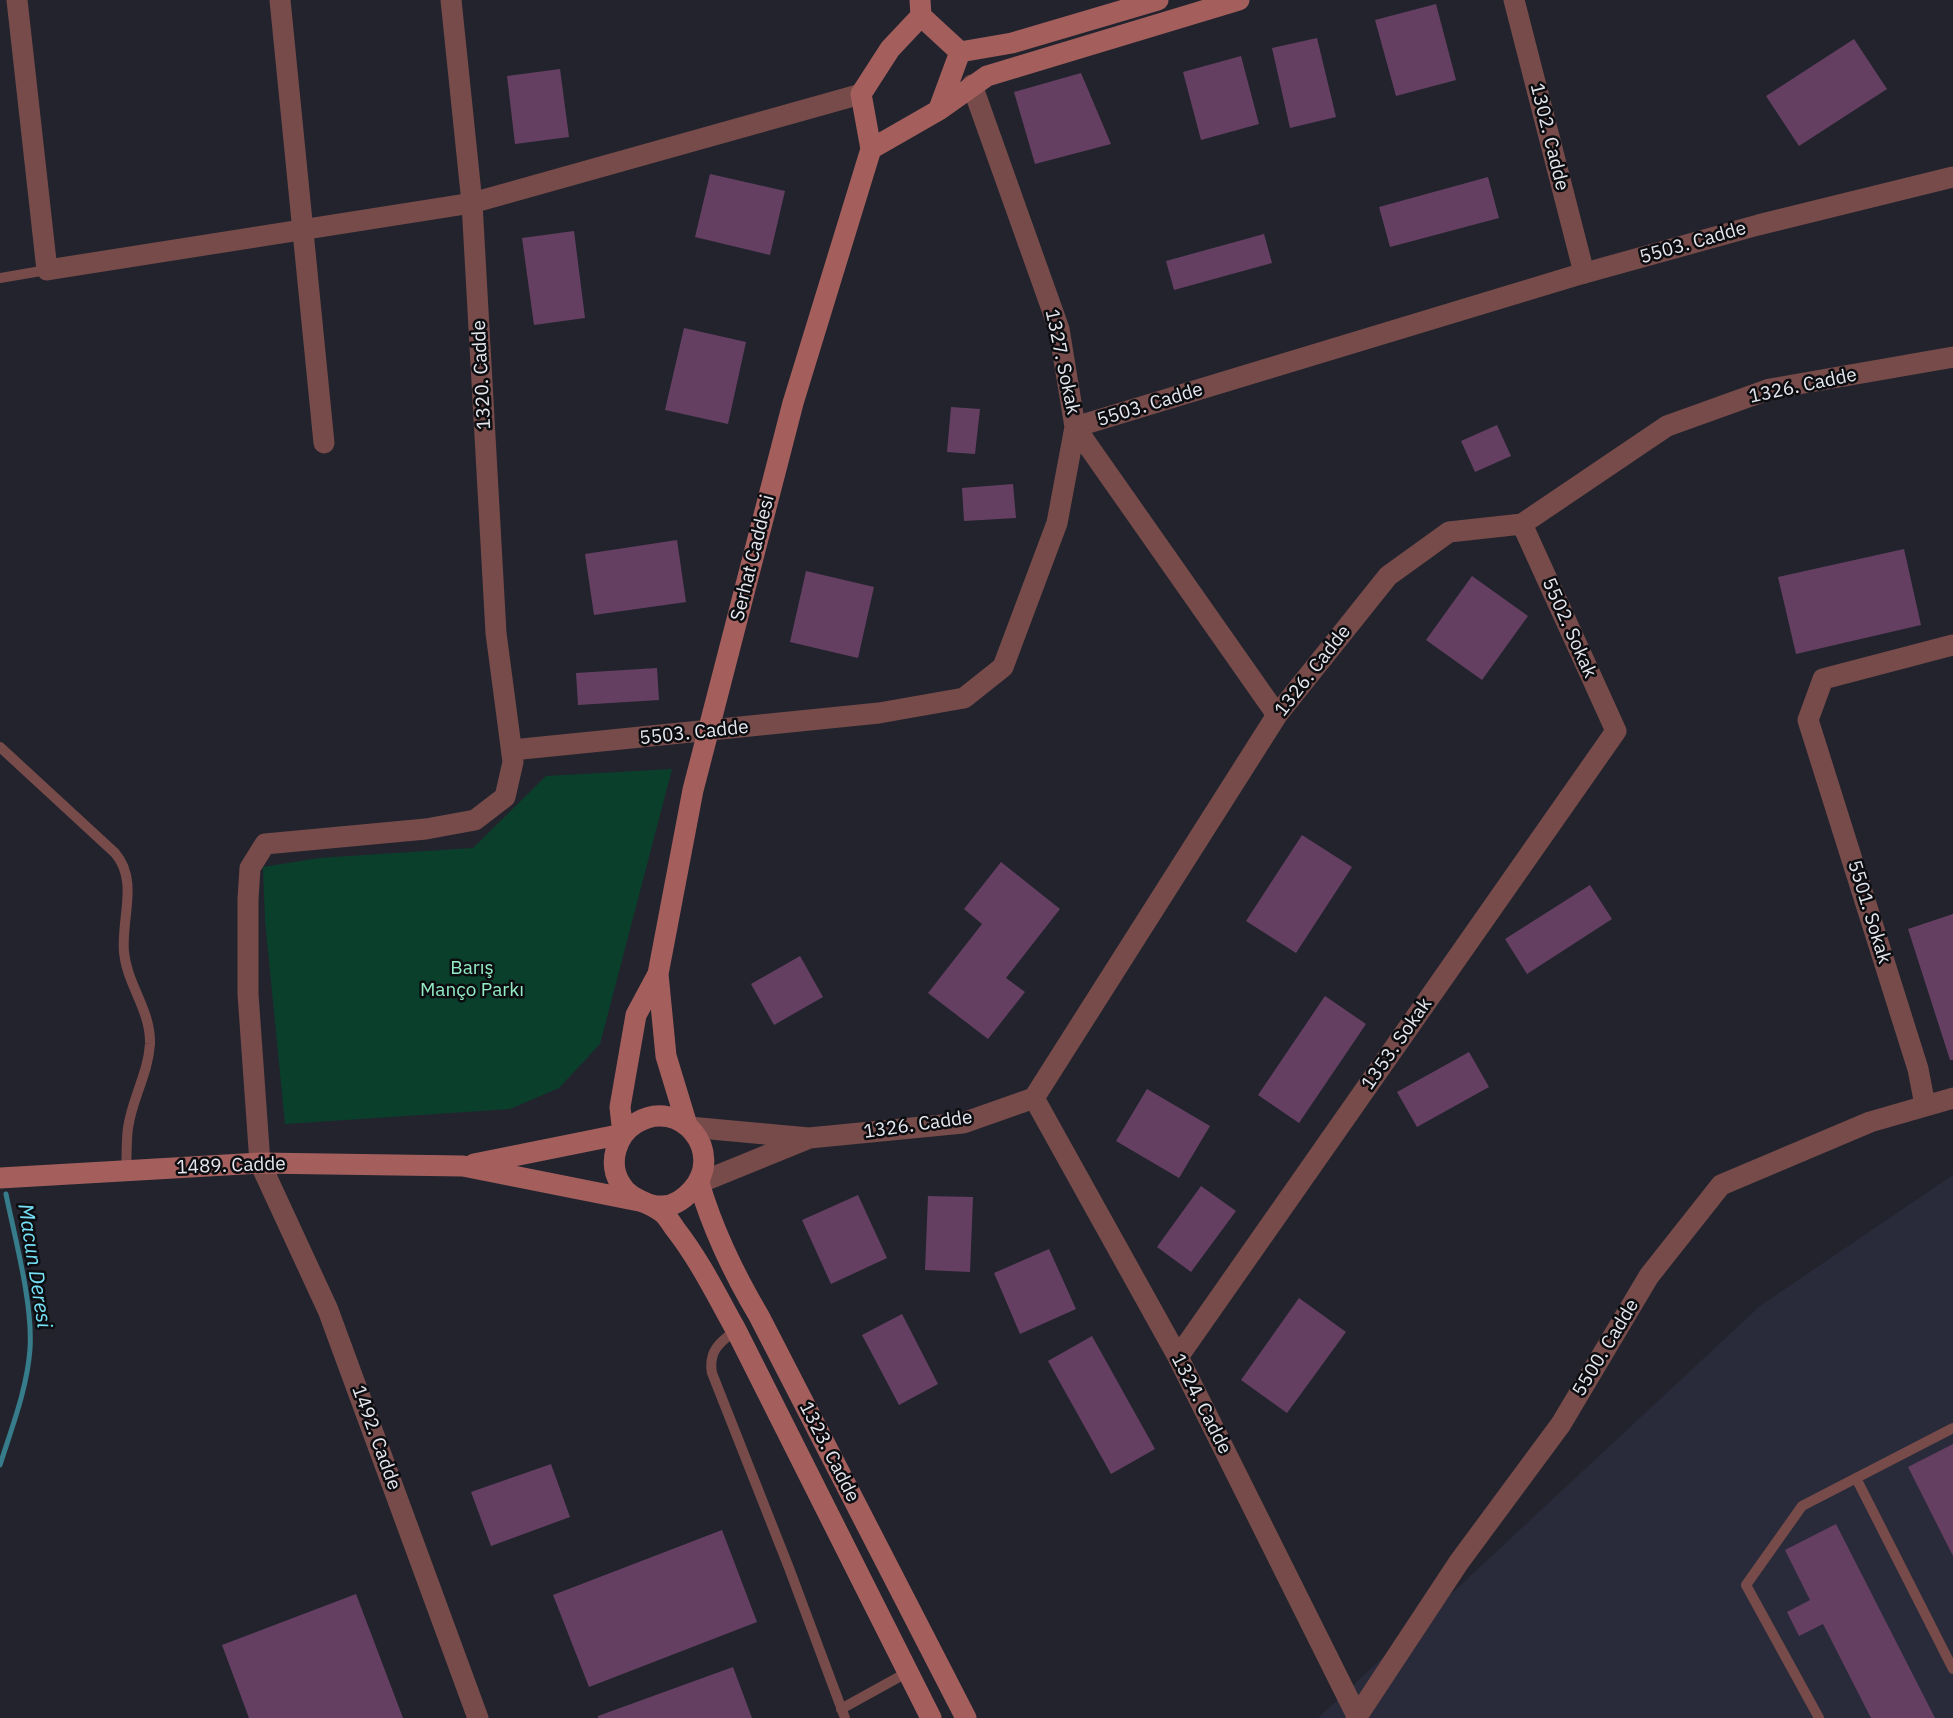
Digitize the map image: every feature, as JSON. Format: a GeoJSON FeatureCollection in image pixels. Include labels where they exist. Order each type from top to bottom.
{"type":"FeatureCollection","features":[{"type":"Feature","properties":{"kind":"main road"},"geometry":{"type":"LineString","coordinates":[[960,52],[1012,43],[1158,0]]}},
{"type":"Feature","properties":{"kind":"main road"},"geometry":{"type":"LineString","coordinates":[[871,149],[939,110],[979,80],[1239,0]]}},
{"type":"Feature","properties":{"kind":"main road"},"geometry":{"type":"LineString","coordinates":[[860,94],[920,8],[960,52]]}},
{"type":"Feature","properties":{"kind":"main road"},"geometry":{"type":"LineString","coordinates":[[939,110],[960,52]]}},
{"type":"Feature","properties":{"kind":"main road","name":"Serhat Caddesi"},"geometry":{"type":"LineString","coordinates":[[658,974],[693,790],[793,403],[871,149],[860,94]]}},
{"type":"Feature","properties":{"kind":"main road"},"geometry":{"type":"LineString","coordinates":[[658,974],[666,1056],[688,1126]]}},
{"type":"Feature","properties":{"kind":"main road"},"geometry":{"type":"LineString","coordinates":[[658,974],[636,1015],[620,1107],[623,1134],[614,1158],[615,1172],[628,1194],[663,1213],[704,1272],[736,1330],[931,1718]]}},
{"type":"Feature","properties":{"kind":"main road"},"geometry":{"type":"LineString","coordinates":[[623,1134],[635,1123],[648,1118],[661,1116],[675,1119],[688,1126],[698,1138],[704,1152],[704,1167],[699,1183],[687,1197],[660,1206],[639,1201]]}},
{"type":"Feature","properties":{"kind":"main road","name":"1489. Cadde"},"geometry":{"type":"LineString","coordinates":[[463,1166],[623,1134]]}},
{"type":"Feature","properties":{"kind":"main road","name":"1489. Cadde"},"geometry":{"type":"LineString","coordinates":[[0,1178],[260,1163],[463,1166],[639,1201]]}},
{"type":"Feature","properties":{"kind":"main road","name":"1323. Cadde"},"geometry":{"type":"LineString","coordinates":[[699,1183],[711,1223],[743,1288],[966,1718]]}},
{"type":"Feature","properties":{"kind":"street"},"geometry":{"type":"LineString","coordinates":[[17,0],[47,270],[471,203],[860,94]]}},
{"type":"Feature","properties":{"kind":"street"},"geometry":{"type":"LineString","coordinates":[[280,0],[324,443]]}},
{"type":"Feature","properties":{"kind":"street","name":"1320. Cadde"},"geometry":{"type":"LineString","coordinates":[[260,1163],[248,994],[250,867],[265,844],[426,829],[475,820],[505,797],[513,762],[496,633],[471,203],[451,0]]}},
{"type":"Feature","properties":{"kind":"street","name":"1302. Cadde"},"geometry":{"type":"LineString","coordinates":[[1514,0],[1584,273]]}},
{"type":"Feature","properties":{"kind":"street","name":"1327. Sokak"},"geometry":{"type":"LineString","coordinates":[[979,80],[1059,329],[1075,427],[1278,715]]}},
{"type":"Feature","properties":{"kind":"street","name":"5503. Cadde"},"geometry":{"type":"LineString","coordinates":[[512,750],[879,713],[964,698],[1003,667],[1057,523],[1075,427],[1584,273],[1758,225],[1953,177]]}},
{"type":"Feature","properties":{"kind":"street","name":"1326. Cadde"},"geometry":{"type":"LineString","coordinates":[[809,1138],[963,1123],[1034,1098],[1278,715],[1388,576],[1449,532],[1522,524],[1667,426],[1770,389],[1953,357]]}},
{"type":"Feature","properties":{"kind":"street","name":"5502. Sokak"},"geometry":{"type":"LineString","coordinates":[[1522,524],[1616,731]]}},
{"type":"Feature","properties":{"kind":"street","name":"5501. Sokak"},"geometry":{"type":"LineString","coordinates":[[1925,1105],[1918,1069],[1808,720],[1823,680],[1953,645]]}},
{"type":"Feature","properties":{"kind":"street","name":"1353. Sokak"},"geometry":{"type":"LineString","coordinates":[[1178,1357],[1616,731]]}},
{"type":"Feature","properties":{"kind":"street","name":"1324. Cadde"},"geometry":{"type":"LineString","coordinates":[[1034,1098],[1178,1357],[1356,1717]]}},
{"type":"Feature","properties":{"kind":"street","name":"5500. Cadde"},"geometry":{"type":"LineString","coordinates":[[1356,1717],[1460,1562],[1561,1424],[1649,1276],[1721,1185],[1870,1122],[1953,1098]]}},
{"type":"Feature","properties":{"kind":"street"},"geometry":{"type":"LineString","coordinates":[[688,1126],[809,1138]]}},
{"type":"Feature","properties":{"kind":"street"},"geometry":{"type":"LineString","coordinates":[[699,1183],[809,1138]]}},
{"type":"Feature","properties":{"kind":"street","name":"1492. Cadde"},"geometry":{"type":"LineString","coordinates":[[260,1163],[328,1310],[478,1718]]}},
{"type":"Feature","properties":{"kind":"lane"},"geometry":{"type":"LineString","coordinates":[[0,278],[47,270]]}},
{"type":"Feature","properties":{"kind":"lane"},"geometry":{"type":"LineString","coordinates":[[0,747],[115,853],[125,868],[128,885],[124,950],[131,979],[147,1017],[150,1042],[146,1066],[128,1127],[126,1171]]}},
{"type":"Feature","properties":{"kind":"lane"},"geometry":{"type":"LineString","coordinates":[[736,1330],[718,1343],[710,1366],[843,1713],[908,1672]]}},
{"type":"Feature","properties":{"kind":"lane"},"geometry":{"type":"LineString","coordinates":[[1819,1718],[1746,1585],[1802,1506],[1953,1428]]}},
{"type":"Feature","properties":{"kind":"lane"},"geometry":{"type":"LineString","coordinates":[[1856,1478],[1953,1669]]}},
{"type":"Feature","properties":{"kind":"shaded area"},"geometry":{"type":"Polygon","coordinates":[[[1953,1175],[1953,1718],[1318,1718],[1760,1306],[1953,1175]]]}},
{"type":"Feature","properties":{"kind":"green space","name":"Barış Manço Parkı"},"geometry":{"type":"Polygon","coordinates":[[[672,769],[600,1044],[559,1088],[510,1109],[285,1124],[265,920],[263,867],[319,858],[473,848],[546,776],[672,769]]]}},
{"type":"Feature","properties":{"kind":"building"},"geometry":{"type":"Polygon","coordinates":[[[1436,4],[1456,80],[1396,96],[1375,20],[1436,4]]]}},
{"type":"Feature","properties":{"kind":"building"},"geometry":{"type":"Polygon","coordinates":[[[1317,38],[1336,117],[1290,128],[1272,48],[1317,38]]]}},
{"type":"Feature","properties":{"kind":"building"},"geometry":{"type":"Polygon","coordinates":[[[1854,39],[1887,89],[1799,146],[1766,96],[1854,39]]]}},
{"type":"Feature","properties":{"kind":"building"},"geometry":{"type":"Polygon","coordinates":[[[1241,56],[1259,124],[1201,140],[1183,72],[1241,56]]]}},
{"type":"Feature","properties":{"kind":"building"},"geometry":{"type":"Polygon","coordinates":[[[560,69],[569,137],[515,144],[507,76],[560,69]]]}},
{"type":"Feature","properties":{"kind":"building"},"geometry":{"type":"Polygon","coordinates":[[[1081,73],[1111,144],[1035,164],[1014,92],[1081,73]]]}},
{"type":"Feature","properties":{"kind":"building"},"geometry":{"type":"Polygon","coordinates":[[[710,174],[785,191],[770,255],[695,237],[710,174]]]}},
{"type":"Feature","properties":{"kind":"building"},"geometry":{"type":"Polygon","coordinates":[[[1488,177],[1499,218],[1390,247],[1379,207],[1488,177]]]}},
{"type":"Feature","properties":{"kind":"building"},"geometry":{"type":"Polygon","coordinates":[[[574,231],[585,318],[534,325],[522,238],[574,231]]]}},
{"type":"Feature","properties":{"kind":"building"},"geometry":{"type":"Polygon","coordinates":[[[1264,234],[1272,263],[1174,290],[1166,261],[1264,234]]]}},
{"type":"Feature","properties":{"kind":"building"},"geometry":{"type":"Polygon","coordinates":[[[684,328],[746,342],[728,424],[665,410],[684,328]]]}},
{"type":"Feature","properties":{"kind":"building"},"geometry":{"type":"Polygon","coordinates":[[[951,407],[980,409],[975,454],[947,452],[951,407]]]}},
{"type":"Feature","properties":{"kind":"building"},"geometry":{"type":"Polygon","coordinates":[[[1497,425],[1511,456],[1475,472],[1461,441],[1497,425]]]}},
{"type":"Feature","properties":{"kind":"building"},"geometry":{"type":"Polygon","coordinates":[[[1013,484],[1016,518],[964,521],[962,488],[1013,484]]]}},
{"type":"Feature","properties":{"kind":"building"},"geometry":{"type":"Polygon","coordinates":[[[677,540],[686,602],[594,615],[585,554],[677,540]]]}},
{"type":"Feature","properties":{"kind":"building"},"geometry":{"type":"Polygon","coordinates":[[[1904,549],[1921,625],[1796,654],[1778,577],[1904,549]]]}},
{"type":"Feature","properties":{"kind":"building"},"geometry":{"type":"Polygon","coordinates":[[[806,571],[874,587],[858,658],[790,642],[806,571]]]}},
{"type":"Feature","properties":{"kind":"building"},"geometry":{"type":"Polygon","coordinates":[[[1472,576],[1528,616],[1482,680],[1426,640],[1472,576]]]}},
{"type":"Feature","properties":{"kind":"building"},"geometry":{"type":"Polygon","coordinates":[[[657,668],[659,700],[578,705],[576,673],[657,668]]]}},
{"type":"Feature","properties":{"kind":"building"},"geometry":{"type":"Polygon","coordinates":[[[1302,835],[1352,867],[1296,953],[1246,921],[1302,835]]]}},
{"type":"Feature","properties":{"kind":"building"},"geometry":{"type":"Polygon","coordinates":[[[1001,862],[1060,909],[1006,978],[1025,992],[988,1039],[928,993],[982,924],[964,909],[1001,862]]]}},
{"type":"Feature","properties":{"kind":"building"},"geometry":{"type":"Polygon","coordinates":[[[1590,885],[1612,919],[1527,974],[1505,939],[1590,885]]]}},
{"type":"Feature","properties":{"kind":"building"},"geometry":{"type":"Polygon","coordinates":[[[1953,914],[1953,1060],[1950,1060],[1908,929],[1953,914]]]}},
{"type":"Feature","properties":{"kind":"building"},"geometry":{"type":"Polygon","coordinates":[[[800,956],[823,997],[774,1025],[751,984],[800,956]]]}},
{"type":"Feature","properties":{"kind":"building"},"geometry":{"type":"Polygon","coordinates":[[[1325,996],[1366,1024],[1299,1123],[1258,1095],[1325,996]]]}},
{"type":"Feature","properties":{"kind":"building"},"geometry":{"type":"Polygon","coordinates":[[[1469,1052],[1489,1087],[1417,1127],[1397,1092],[1469,1052]]]}},
{"type":"Feature","properties":{"kind":"building"},"geometry":{"type":"Polygon","coordinates":[[[1147,1089],[1210,1126],[1179,1178],[1116,1141],[1147,1089]]]}},
{"type":"Feature","properties":{"kind":"building"},"geometry":{"type":"Polygon","coordinates":[[[1201,1186],[1236,1211],[1191,1272],[1157,1247],[1201,1186]]]}},
{"type":"Feature","properties":{"kind":"building"},"geometry":{"type":"Polygon","coordinates":[[[858,1195],[887,1258],[831,1284],[802,1220],[858,1195]]]}},
{"type":"Feature","properties":{"kind":"building"},"geometry":{"type":"Polygon","coordinates":[[[928,1196],[973,1197],[970,1272],[925,1270],[928,1196]]]}},
{"type":"Feature","properties":{"kind":"building"},"geometry":{"type":"Polygon","coordinates":[[[1049,1249],[1076,1309],[1020,1334],[994,1273],[1049,1249]]]}},
{"type":"Feature","properties":{"kind":"building"},"geometry":{"type":"Polygon","coordinates":[[[1299,1298],[1346,1332],[1287,1413],[1241,1380],[1299,1298]]]}},
{"type":"Feature","properties":{"kind":"building"},"geometry":{"type":"Polygon","coordinates":[[[902,1314],[938,1384],[899,1405],[862,1335],[902,1314]]]}},
{"type":"Feature","properties":{"kind":"building"},"geometry":{"type":"Polygon","coordinates":[[[1092,1336],[1155,1449],[1111,1474],[1048,1361],[1092,1336]]]}},
{"type":"Feature","properties":{"kind":"building"},"geometry":{"type":"Polygon","coordinates":[[[1953,1444],[1953,1556],[1908,1467],[1953,1444]]]}},
{"type":"Feature","properties":{"kind":"building"},"geometry":{"type":"Polygon","coordinates":[[[551,1464],[570,1517],[491,1546],[471,1492],[551,1464]]]}},
{"type":"Feature","properties":{"kind":"building"},"geometry":{"type":"Polygon","coordinates":[[[1836,1524],[1935,1718],[1871,1718],[1823,1624],[1799,1636],[1787,1612],[1810,1600],[1785,1550],[1836,1524]]]}},
{"type":"Feature","properties":{"kind":"building"},"geometry":{"type":"Polygon","coordinates":[[[722,1530],[757,1622],[589,1687],[553,1595],[722,1530]]]}},
{"type":"Feature","properties":{"kind":"building"},"geometry":{"type":"Polygon","coordinates":[[[356,1594],[403,1718],[249,1718],[222,1645],[356,1594]]]}},
{"type":"Feature","properties":{"kind":"building"},"geometry":{"type":"Polygon","coordinates":[[[733,1667],[752,1718],[598,1718],[598,1716],[733,1667]]]}},
{"type":"Feature","properties":{"kind":"waterway","name":"Macun Deresi"},"geometry":{"type":"LineString","coordinates":[[0,1465],[22,1393],[30,1349],[26,1292],[6,1194]]}}]}
